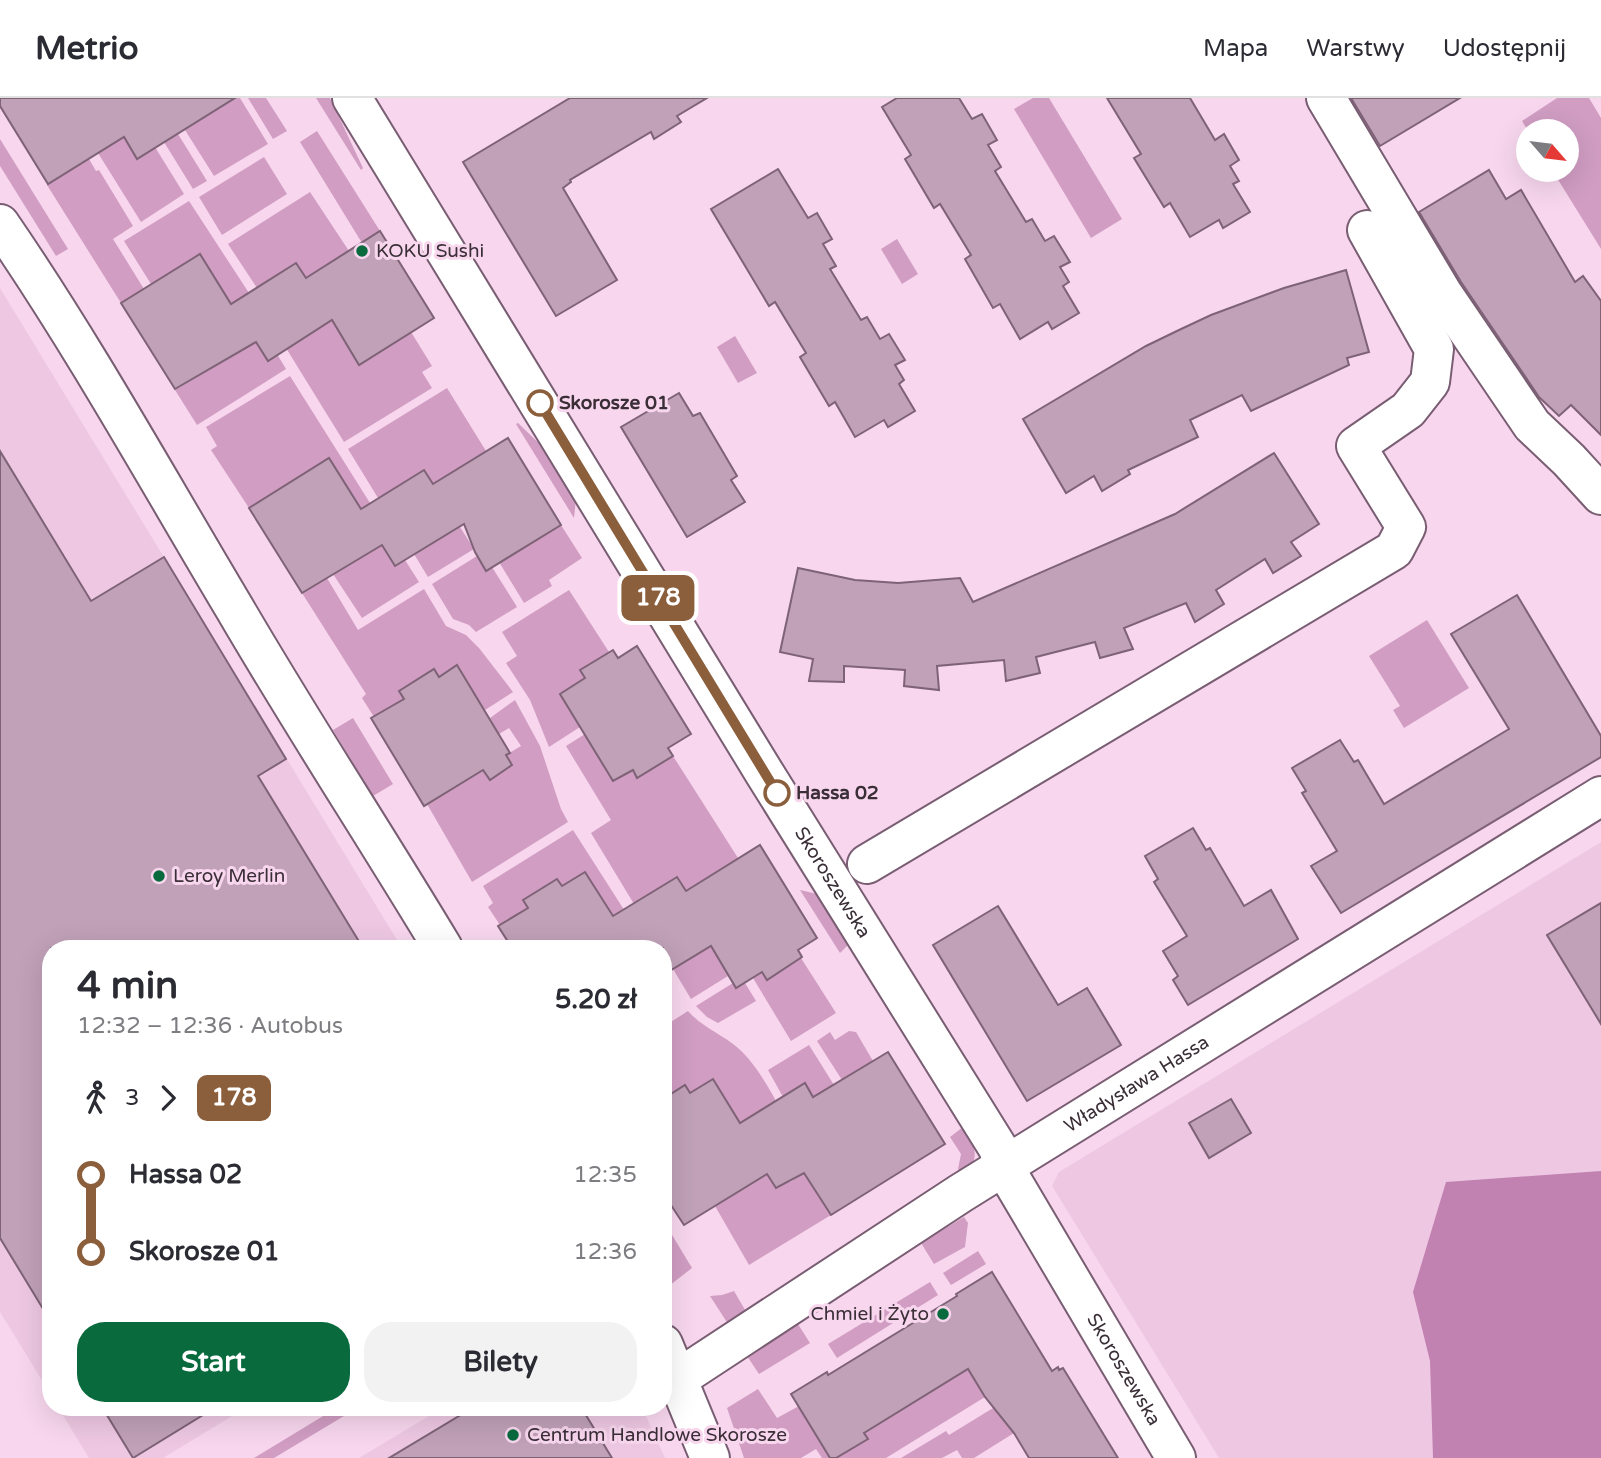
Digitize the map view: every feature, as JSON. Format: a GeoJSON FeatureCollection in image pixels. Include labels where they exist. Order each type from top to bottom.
{"type":"FeatureCollection","features":[{"type":"Feature","properties":{"kind":"street","name":"Skoroszewska"},"geometry":{"type":"LineString","coordinates":[[352,98],[765,774],[998,1148],[1004,1167],[1176,1458]]}},
{"type":"Feature","properties":{"kind":"street"},"geometry":{"type":"LineString","coordinates":[[1326,98],[1443,293],[1506,388],[1532,425],[1601,495]]}},
{"type":"Feature","properties":{"kind":"street"},"geometry":{"type":"LineString","coordinates":[[0,224],[29,267],[438,940]]}},
{"type":"Feature","properties":{"kind":"street"},"geometry":{"type":"LineString","coordinates":[[867,864],[1394,550],[1406,527],[1356,446],[1408,410],[1430,382],[1434,349],[1367,230]]}},
{"type":"Feature","properties":{"kind":"street","name":"Władysława Hassa"},"geometry":{"type":"LineString","coordinates":[[679,1378],[1004,1167],[1601,796]]}},
{"type":"Feature","properties":{"kind":"street"},"geometry":{"type":"LineString","coordinates":[[672,1363],[710,1458]]}},
{"type":"Feature","properties":{"kind":"shaded area"},"geometry":{"type":"Polygon","coordinates":[[[200,98],[240,98],[268,144],[214,176],[185,130],[210,114],[200,98]]]}},
{"type":"Feature","properties":{"kind":"shaded area"},"geometry":{"type":"Polygon","coordinates":[[[248,98],[266,98],[287,131],[273,139],[248,98]]]}},
{"type":"Feature","properties":{"kind":"shaded area"},"geometry":{"type":"Polygon","coordinates":[[[316,98],[330,98],[363,168],[361,170],[316,98]]]}},
{"type":"Feature","properties":{"kind":"shaded area"},"geometry":{"type":"Polygon","coordinates":[[[1033,98],[1049,98],[1122,219],[1091,238],[1014,109],[1033,98]]]}},
{"type":"Feature","properties":{"kind":"shaded area"},"geometry":{"type":"Polygon","coordinates":[[[1557,98],[1589,98],[1601,118],[1601,249],[1559,182],[1579,182],[1579,119],[1525,119],[1557,98]]]}},
{"type":"Feature","properties":{"kind":"shaded area"},"geometry":{"type":"Polygon","coordinates":[[[317,131],[380,231],[362,243],[300,142],[317,131]]]}},
{"type":"Feature","properties":{"kind":"shaded area"},"geometry":{"type":"Polygon","coordinates":[[[178,134],[207,181],[193,189],[164,142],[178,134]]]}},
{"type":"Feature","properties":{"kind":"shaded area"},"geometry":{"type":"Polygon","coordinates":[[[124,137],[137,159],[155,147],[184,194],[141,222],[98,153],[124,137]]]}},
{"type":"Feature","properties":{"kind":"shaded area"},"geometry":{"type":"Polygon","coordinates":[[[0,139],[68,249],[56,256],[0,166],[0,139]]]}},
{"type":"Feature","properties":{"kind":"shaded area"},"geometry":{"type":"Polygon","coordinates":[[[264,157],[287,194],[222,235],[199,197],[264,157]]]}},
{"type":"Feature","properties":{"kind":"shaded area"},"geometry":{"type":"Polygon","coordinates":[[[89,159],[96,171],[99,170],[133,226],[113,239],[144,289],[121,303],[47,185],[89,159]]]}},
{"type":"Feature","properties":{"kind":"shaded area"},"geometry":{"type":"Polygon","coordinates":[[[310,192],[349,251],[306,278],[257,288],[228,244],[310,192]]]}},
{"type":"Feature","properties":{"kind":"shaded area"},"geometry":{"type":"Polygon","coordinates":[[[189,201],[249,293],[231,304],[200,255],[151,284],[124,241],[189,201]]]}},
{"type":"Feature","properties":{"kind":"shaded area"},"geometry":{"type":"Polygon","coordinates":[[[897,239],[918,274],[902,284],[881,249],[897,239]]]}},
{"type":"Feature","properties":{"kind":"shaded area","name":"Leroy Merlin"},"geometry":{"type":"Polygon","coordinates":[[[0,288],[397,940],[42,940],[42,1380],[0,1312],[0,288]]]}},
{"type":"Feature","properties":{"kind":"shaded area"},"geometry":{"type":"Polygon","coordinates":[[[332,320],[359,364],[411,332],[432,366],[422,372],[432,388],[344,442],[286,348],[332,320]]]}},
{"type":"Feature","properties":{"kind":"shaded area"},"geometry":{"type":"Polygon","coordinates":[[[735,336],[757,373],[738,383],[717,347],[735,336]]]}},
{"type":"Feature","properties":{"kind":"shaded area"},"geometry":{"type":"Polygon","coordinates":[[[256,342],[267,360],[277,354],[286,369],[197,425],[175,390],[256,342]]]}},
{"type":"Feature","properties":{"kind":"shaded area"},"geometry":{"type":"Polygon","coordinates":[[[290,376],[370,503],[361,509],[329,458],[249,508],[211,450],[217,446],[206,427],[290,376]]]}},
{"type":"Feature","properties":{"kind":"shaded area"},"geometry":{"type":"Polygon","coordinates":[[[447,388],[486,451],[433,484],[424,470],[378,498],[348,449],[447,388]]]}},
{"type":"Feature","properties":{"kind":"shaded area"},"geometry":{"type":"Polygon","coordinates":[[[516,424],[549,453],[576,499],[574,518],[516,424]]]}},
{"type":"Feature","properties":{"kind":"shaded area"},"geometry":{"type":"Polygon","coordinates":[[[561,525],[582,558],[549,580],[552,586],[524,603],[499,562],[561,525]]]}},
{"type":"Feature","properties":{"kind":"shaded area"},"geometry":{"type":"Polygon","coordinates":[[[460,527],[474,549],[428,577],[414,554],[460,527]]]}},
{"type":"Feature","properties":{"kind":"shaded area"},"geometry":{"type":"Polygon","coordinates":[[[382,545],[405,560],[419,582],[362,618],[333,574],[382,545]]]}},
{"type":"Feature","properties":{"kind":"shaded area"},"geometry":{"type":"Polygon","coordinates":[[[477,556],[485,570],[492,567],[517,607],[476,632],[469,625],[453,619],[432,584],[477,556]]]}},
{"type":"Feature","properties":{"kind":"shaded area"},"geometry":{"type":"Polygon","coordinates":[[[327,578],[358,630],[424,589],[446,626],[466,635],[513,692],[485,710],[457,666],[439,677],[434,669],[399,691],[404,699],[374,717],[362,698],[366,694],[302,593],[327,578]]]}},
{"type":"Feature","properties":{"kind":"shaded area"},"geometry":{"type":"Polygon","coordinates":[[[569,590],[609,652],[581,671],[585,678],[560,694],[580,727],[549,747],[530,700],[506,663],[517,656],[502,632],[569,590]]]}},
{"type":"Feature","properties":{"kind":"shaded area"},"geometry":{"type":"Polygon","coordinates":[[[1427,620],[1469,688],[1404,728],[1393,710],[1400,706],[1369,656],[1427,620]]]}},
{"type":"Feature","properties":{"kind":"shaded area"},"geometry":{"type":"Polygon","coordinates":[[[515,700],[540,746],[568,822],[472,882],[427,804],[483,770],[490,779],[512,766],[506,755],[521,746],[509,728],[499,734],[490,718],[515,700]]]}},
{"type":"Feature","properties":{"kind":"shaded area"},"geometry":{"type":"Polygon","coordinates":[[[353,718],[393,784],[373,796],[333,730],[353,718]]]}},
{"type":"Feature","properties":{"kind":"shaded area"},"geometry":{"type":"Polygon","coordinates":[[[585,734],[614,781],[633,770],[637,777],[673,756],[738,858],[686,891],[677,877],[656,890],[637,909],[591,833],[611,820],[566,746],[585,734]]]}},
{"type":"Feature","properties":{"kind":"shaded area"},"geometry":{"type":"Polygon","coordinates":[[[573,830],[628,916],[616,922],[562,886],[557,879],[523,900],[528,908],[500,925],[488,907],[493,903],[483,886],[573,830]]]}},
{"type":"Feature","properties":{"kind":"shaded area"},"geometry":{"type":"Polygon","coordinates":[[[1601,842],[1601,1458],[1219,1458],[1052,1186],[1059,1172],[1601,842]]]}},
{"type":"Feature","properties":{"kind":"shaded area"},"geometry":{"type":"Polygon","coordinates":[[[800,890],[821,895],[848,940],[847,946],[840,953],[800,890]]]}},
{"type":"Feature","properties":{"kind":"shaded area"},"geometry":{"type":"Polygon","coordinates":[[[719,938],[728,976],[691,999],[673,969],[719,938]]]}},
{"type":"Feature","properties":{"kind":"shaded area"},"geometry":{"type":"Polygon","coordinates":[[[801,958],[836,1013],[791,1041],[753,978],[762,972],[767,980],[801,958]]]}},
{"type":"Feature","properties":{"kind":"shaded area"},"geometry":{"type":"Polygon","coordinates":[[[733,983],[736,988],[745,983],[756,1001],[718,1023],[696,1006],[733,983]]]}},
{"type":"Feature","properties":{"kind":"shaded area"},"geometry":{"type":"Polygon","coordinates":[[[688,1011],[732,1043],[750,1061],[780,1108],[760,1111],[740,1123],[713,1079],[690,1093],[684,1085],[672,1093],[672,1021],[688,1011]]]}},
{"type":"Feature","properties":{"kind":"shaded area"},"geometry":{"type":"Polygon","coordinates":[[[849,1031],[856,1032],[873,1061],[842,1080],[817,1041],[830,1032],[835,1040],[849,1031]]]}},
{"type":"Feature","properties":{"kind":"shaded area"},"geometry":{"type":"Polygon","coordinates":[[[809,1045],[834,1085],[813,1098],[804,1083],[783,1097],[768,1070],[809,1045]]]}},
{"type":"Feature","properties":{"kind":"shaded area"},"geometry":{"type":"Polygon","coordinates":[[[963,1127],[975,1153],[973,1164],[964,1178],[958,1169],[961,1154],[950,1137],[963,1127]]]}},
{"type":"Feature","properties":{"kind":"shaded area"},"geometry":{"type":"Polygon","coordinates":[[[763,1168],[790,1182],[804,1173],[831,1215],[749,1265],[715,1206],[763,1168]]]}},
{"type":"Feature","properties":{"kind":"shaded area"},"geometry":{"type":"Polygon","coordinates":[[[1601,1171],[1601,1458],[1433,1458],[1430,1361],[1413,1292],[1446,1182],[1601,1171]]]}},
{"type":"Feature","properties":{"kind":"shaded area"},"geometry":{"type":"Polygon","coordinates":[[[964,1217],[968,1223],[965,1247],[934,1264],[921,1243],[964,1217]]]}},
{"type":"Feature","properties":{"kind":"shaded area"},"geometry":{"type":"Polygon","coordinates":[[[672,1235],[692,1268],[672,1284],[672,1235]]]}},
{"type":"Feature","properties":{"kind":"shaded area"},"geometry":{"type":"Polygon","coordinates":[[[978,1251],[986,1264],[951,1285],[943,1273],[978,1251]]]}},
{"type":"Feature","properties":{"kind":"shaded area"},"geometry":{"type":"Polygon","coordinates":[[[930,1282],[938,1295],[837,1358],[828,1344],[930,1282]]]}},
{"type":"Feature","properties":{"kind":"shaded area"},"geometry":{"type":"Polygon","coordinates":[[[734,1291],[748,1315],[730,1327],[710,1296],[734,1291]]]}},
{"type":"Feature","properties":{"kind":"shaded area"},"geometry":{"type":"Polygon","coordinates":[[[796,1321],[810,1343],[759,1374],[745,1353],[796,1321]]]}},
{"type":"Feature","properties":{"kind":"shaded area"},"geometry":{"type":"Polygon","coordinates":[[[968,1369],[985,1397],[886,1458],[836,1458],[867,1439],[864,1433],[968,1369]]]}},
{"type":"Feature","properties":{"kind":"shaded area"},"geometry":{"type":"Polygon","coordinates":[[[758,1389],[777,1418],[799,1406],[830,1458],[822,1458],[816,1449],[801,1458],[744,1458],[727,1408],[758,1389]]]}},
{"type":"Feature","properties":{"kind":"shaded area"},"geometry":{"type":"Polygon","coordinates":[[[998,1405],[1014,1433],[974,1458],[962,1458],[957,1450],[942,1458],[901,1458],[946,1431],[949,1435],[998,1405]]]}},
{"type":"Feature","properties":{"kind":"shaded area"},"geometry":{"type":"Polygon","coordinates":[[[63,1416],[232,1416],[163,1458],[89,1458],[63,1416]]]}},
{"type":"Feature","properties":{"kind":"shaded area"},"geometry":{"type":"Polygon","coordinates":[[[323,1416],[344,1416],[274,1458],[254,1458],[323,1416]]]}},
{"type":"Feature","properties":{"kind":"shaded area","name":"Centrum Handlowe Skorosze"},"geometry":{"type":"Polygon","coordinates":[[[429,1416],[646,1416],[665,1458],[359,1458],[429,1416]]]}},
{"type":"Feature","properties":{"kind":"building"},"geometry":{"type":"Polygon","coordinates":[[[0,98],[235,98],[137,159],[124,137],[48,184],[0,106],[0,98]]]}},
{"type":"Feature","properties":{"kind":"building"},"geometry":{"type":"Polygon","coordinates":[[[570,98],[707,98],[677,116],[681,122],[654,139],[651,132],[570,180],[563,188],[617,280],[556,316],[463,162],[570,98]]]}},
{"type":"Feature","properties":{"kind":"building"},"geometry":{"type":"Polygon","coordinates":[[[897,98],[959,98],[972,119],[982,114],[997,140],[988,145],[1001,167],[995,171],[1026,222],[1032,219],[1045,241],[1054,236],[1070,262],[1060,267],[1069,282],[1063,286],[1079,313],[1052,329],[1048,322],[1020,339],[1000,304],[993,308],[965,259],[971,255],[940,204],[934,208],[905,159],[911,155],[882,107],[897,98]]]}},
{"type":"Feature","properties":{"kind":"building"},"geometry":{"type":"Polygon","coordinates":[[[1107,98],[1190,98],[1215,140],[1224,134],[1239,160],[1230,166],[1239,181],[1233,184],[1250,212],[1223,228],[1219,220],[1190,237],[1170,203],[1164,207],[1134,158],[1141,154],[1107,98]]]}},
{"type":"Feature","properties":{"kind":"building"},"geometry":{"type":"Polygon","coordinates":[[[1351,98],[1460,98],[1380,146],[1351,98]]]}},
{"type":"Feature","properties":{"kind":"building"},"geometry":{"type":"Polygon","coordinates":[[[778,169],[808,218],[817,213],[832,239],[823,244],[836,266],[830,269],[861,320],[867,317],[880,339],[889,334],[905,360],[895,365],[904,380],[899,384],[915,411],[888,427],[884,420],[855,437],[835,402],[829,406],[800,357],[806,353],[775,302],[769,306],[711,209],[778,169]]]}},
{"type":"Feature","properties":{"kind":"building"},"geometry":{"type":"Polygon","coordinates":[[[1489,170],[1506,199],[1521,190],[1575,282],[1583,276],[1601,301],[1601,435],[1571,405],[1559,416],[1539,397],[1461,282],[1419,212],[1489,170]]]}},
{"type":"Feature","properties":{"kind":"building"},"geometry":{"type":"Polygon","coordinates":[[[380,231],[434,318],[359,365],[332,320],[268,361],[256,342],[175,389],[121,303],[200,254],[231,304],[296,263],[306,278],[380,231]]]}},
{"type":"Feature","properties":{"kind":"building"},"geometry":{"type":"Polygon","coordinates":[[[1346,270],[1369,352],[1347,358],[1349,365],[1251,411],[1242,395],[1190,420],[1198,437],[1128,470],[1130,474],[1102,491],[1094,476],[1066,493],[1023,419],[1146,346],[1211,315],[1284,288],[1346,270]]]}},
{"type":"Feature","properties":{"kind":"building"},"geometry":{"type":"Polygon","coordinates":[[[679,393],[693,416],[700,413],[737,476],[731,480],[745,502],[687,537],[621,427],[679,393]]]}},
{"type":"Feature","properties":{"kind":"building"},"geometry":{"type":"Polygon","coordinates":[[[508,438],[561,525],[486,571],[464,524],[395,566],[382,545],[302,593],[249,508],[329,458],[361,509],[424,470],[433,484],[508,438]]]}},
{"type":"Feature","properties":{"kind":"building","name":"Leroy Merlin"},"geometry":{"type":"Polygon","coordinates":[[[0,451],[91,601],[164,557],[286,759],[258,776],[358,940],[42,940],[42,1307],[0,1238],[0,451]]]}},
{"type":"Feature","properties":{"kind":"building"},"geometry":{"type":"Polygon","coordinates":[[[1274,453],[1319,524],[1291,542],[1301,556],[1273,573],[1265,559],[1216,590],[1224,604],[1195,622],[1186,603],[1124,628],[1133,649],[1100,658],[1095,642],[1036,657],[1040,673],[1006,681],[1004,660],[937,666],[939,690],[904,686],[905,670],[844,666],[844,682],[809,681],[813,659],[780,652],[798,568],[855,580],[898,583],[960,578],[973,602],[1175,514],[1274,453]]]}},
{"type":"Feature","properties":{"kind":"building"},"geometry":{"type":"Polygon","coordinates":[[[1517,595],[1601,736],[1601,757],[1341,913],[1311,866],[1337,851],[1302,793],[1306,791],[1292,768],[1340,740],[1354,762],[1358,760],[1384,804],[1509,729],[1451,634],[1517,595]]]}},
{"type":"Feature","properties":{"kind":"building"},"geometry":{"type":"Polygon","coordinates":[[[637,646],[691,734],[668,748],[673,756],[637,778],[633,770],[613,781],[560,694],[585,678],[580,670],[613,650],[618,658],[637,646]]]}},
{"type":"Feature","properties":{"kind":"building"},"geometry":{"type":"Polygon","coordinates":[[[457,665],[510,753],[506,755],[512,765],[490,780],[483,770],[424,806],[371,718],[404,699],[399,691],[434,669],[439,677],[457,665]]]}},
{"type":"Feature","properties":{"kind":"building"},"geometry":{"type":"Polygon","coordinates":[[[1193,828],[1206,850],[1210,848],[1244,906],[1271,890],[1298,939],[1188,1005],[1173,980],[1178,976],[1163,951],[1187,936],[1154,882],[1158,879],[1145,856],[1193,828]]]}},
{"type":"Feature","properties":{"kind":"building"},"geometry":{"type":"Polygon","coordinates":[[[760,845],[817,938],[798,950],[802,957],[767,980],[762,972],[736,988],[711,946],[672,970],[672,940],[507,940],[498,926],[528,908],[523,900],[557,879],[562,886],[585,872],[613,916],[677,877],[686,891],[760,845]]]}},
{"type":"Feature","properties":{"kind":"building"},"geometry":{"type":"Polygon","coordinates":[[[1601,903],[1601,1024],[1547,935],[1601,903]]]}},
{"type":"Feature","properties":{"kind":"building"},"geometry":{"type":"Polygon","coordinates":[[[998,906],[1058,1005],[1087,988],[1121,1045],[1027,1101],[933,945],[998,906]]]}},
{"type":"Feature","properties":{"kind":"building"},"geometry":{"type":"Polygon","coordinates":[[[888,1052],[945,1144],[831,1215],[804,1173],[776,1188],[767,1174],[684,1225],[672,1207],[672,1093],[685,1085],[690,1093],[713,1079],[740,1123],[805,1083],[813,1097],[888,1052]]]}},
{"type":"Feature","properties":{"kind":"building"},"geometry":{"type":"Polygon","coordinates":[[[1231,1099],[1251,1133],[1209,1158],[1189,1123],[1231,1099]]]}},
{"type":"Feature","properties":{"kind":"building"},"geometry":{"type":"Polygon","coordinates":[[[992,1272],[1052,1371],[1058,1367],[1059,1370],[1063,1368],[1118,1458],[1029,1458],[968,1369],[864,1433],[868,1439],[836,1458],[830,1458],[791,1394],[827,1372],[828,1375],[992,1272]]]}},
{"type":"Feature","properties":{"kind":"building"},"geometry":{"type":"Polygon","coordinates":[[[107,1416],[201,1416],[133,1458],[107,1416]]]}},
{"type":"Feature","properties":{"kind":"building","name":"Centrum Handlowe Skorosze"},"geometry":{"type":"Polygon","coordinates":[[[459,1416],[586,1416],[612,1458],[389,1458],[459,1416]]]}},
{"type":"Feature","properties":{"kind":"bus line","name":"178"},"geometry":{"type":"LineString","coordinates":[[540,403],[777,793]]}},
{"type":"Feature","properties":{"kind":"place","name":"KOKU Sushi"},"geometry":{"type":"Point","coordinates":[362,251]}},
{"type":"Feature","properties":{"kind":"place","name":"Skorosze 01"},"geometry":{"type":"Point","coordinates":[540,403]}},
{"type":"Feature","properties":{"kind":"place","name":"Hassa 02"},"geometry":{"type":"Point","coordinates":[777,793]}},
{"type":"Feature","properties":{"kind":"place","name":"Leroy Merlin"},"geometry":{"type":"Point","coordinates":[159,876]}},
{"type":"Feature","properties":{"kind":"place","name":"Chmiel i Żyto"},"geometry":{"type":"Point","coordinates":[943,1314]}},
{"type":"Feature","properties":{"kind":"place","name":"Centrum Handlowe Skorosze"},"geometry":{"type":"Point","coordinates":[513,1435]}}]}
